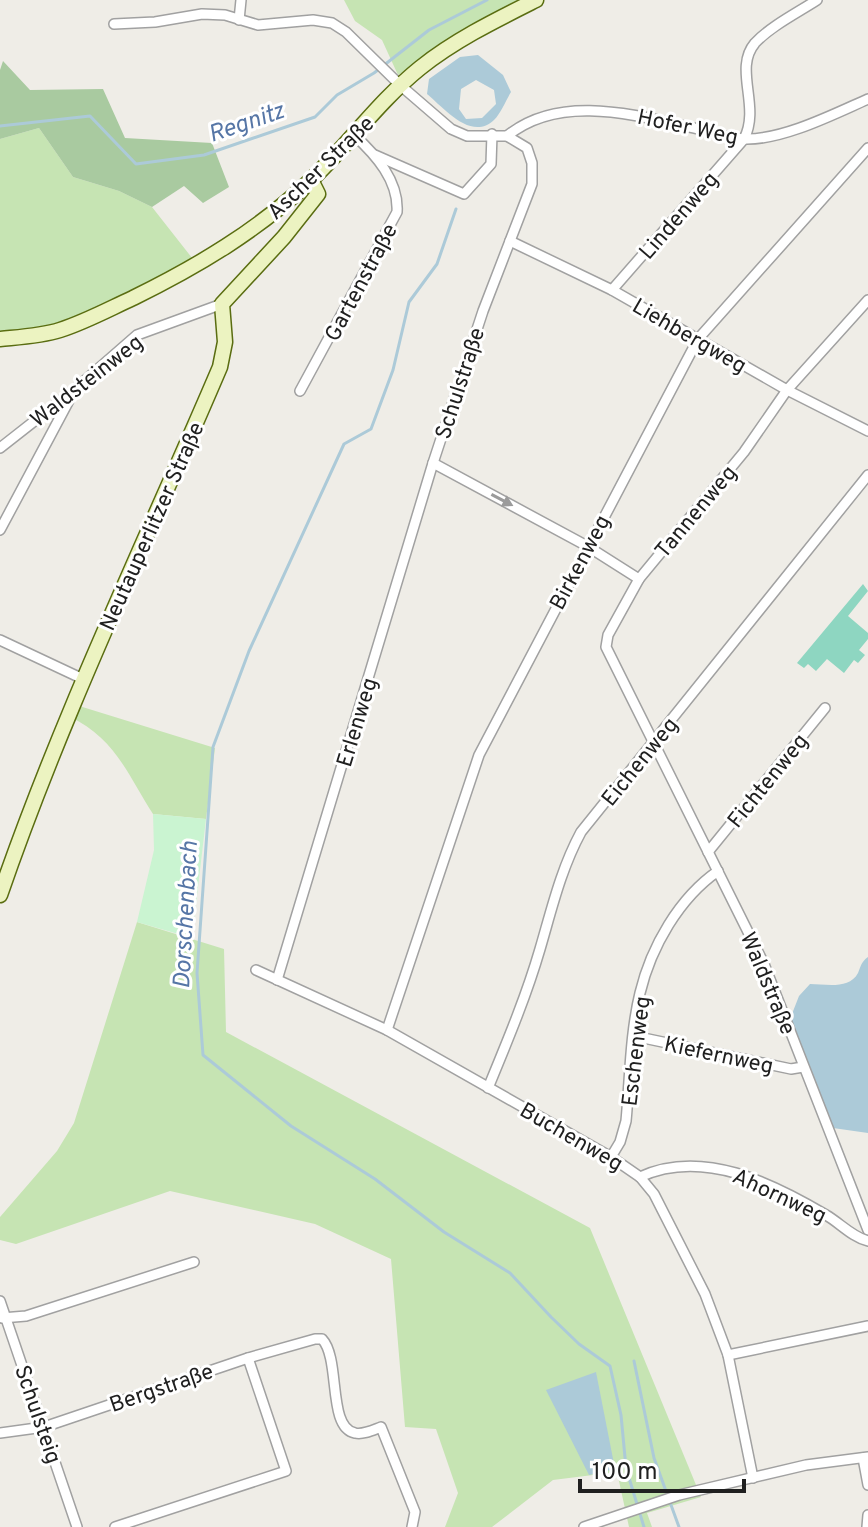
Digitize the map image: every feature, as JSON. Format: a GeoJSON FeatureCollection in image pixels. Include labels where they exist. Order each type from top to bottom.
{"type":"FeatureCollection","features":[{"type":"Feature","properties":{"kind":"street"},"geometry":{"type":"LineString","coordinates":[[239,20],[241,0]]}},
{"type":"Feature","properties":{"kind":"street","name":"Ascher Straße"},"geometry":{"type":"LineString","coordinates":[[0,339],[60,330],[175,278],[227,248],[266,220],[311,180],[400,85],[445,50],[536,0]]}},
{"type":"Feature","properties":{"kind":"street"},"geometry":{"type":"LineString","coordinates":[[744,139],[752,120],[745,67],[754,44],[817,0]]}},
{"type":"Feature","properties":{"kind":"street"},"geometry":{"type":"LineString","coordinates":[[114,24],[155,22],[202,14],[225,15],[258,25],[313,20],[332,23],[346,32],[451,129],[467,136],[507,136]]}},
{"type":"Feature","properties":{"kind":"street","name":"Hofer Weg"},"geometry":{"type":"LineString","coordinates":[[507,136],[521,124],[558,113],[594,111],[620,112],[744,139],[795,128],[868,99]]}},
{"type":"Feature","properties":{"kind":"street"},"geometry":{"type":"LineString","coordinates":[[375,155],[464,194],[491,164],[492,134]]}},
{"type":"Feature","properties":{"kind":"street","name":"Gartenstraße"},"geometry":{"type":"LineString","coordinates":[[300,391],[397,212],[398,197],[375,155],[354,135]]}},
{"type":"Feature","properties":{"kind":"street","name":"Schulstraße"},"geometry":{"type":"LineString","coordinates":[[507,136],[527,148],[532,163],[532,184],[483,311],[433,463],[587,546],[639,579]]}},
{"type":"Feature","properties":{"kind":"street","name":"Lindenweg"},"geometry":{"type":"LineString","coordinates":[[612,290],[744,139]]}},
{"type":"Feature","properties":{"kind":"street","name":"Birkenweg"},"geometry":{"type":"LineString","coordinates":[[387,1030],[479,755],[698,339],[868,148]]}},
{"type":"Feature","properties":{"kind":"street"},"geometry":{"type":"LineString","coordinates":[[222,304],[284,237],[318,194],[311,180]]}},
{"type":"Feature","properties":{"kind":"street","name":"Liehbergweg"},"geometry":{"type":"LineString","coordinates":[[510,241],[612,290],[787,390],[868,431]]}},
{"type":"Feature","properties":{"kind":"street","name":"Tannenweg"},"geometry":{"type":"LineString","coordinates":[[653,745],[606,647],[608,635],[639,579],[744,452],[787,390],[868,300]]}},
{"type":"Feature","properties":{"kind":"street","name":"Waldsteinweg"},"geometry":{"type":"LineString","coordinates":[[0,448],[137,335],[222,304]]}},
{"type":"Feature","properties":{"kind":"street","name":"Neutauperlitzer Straße"},"geometry":{"type":"LineString","coordinates":[[0,895],[34,797],[83,679],[220,367],[225,342],[222,304]]}},
{"type":"Feature","properties":{"kind":"street"},"geometry":{"type":"LineString","coordinates":[[0,530],[74,390]]}},
{"type":"Feature","properties":{"kind":"street","name":"Erlenweg"},"geometry":{"type":"LineString","coordinates":[[277,980],[433,463]]}},
{"type":"Feature","properties":{"kind":"street","name":"Eichenweg"},"geometry":{"type":"LineString","coordinates":[[488,1088],[519,1015],[567,859],[581,832],[868,475]]}},
{"type":"Feature","properties":{"kind":"street"},"geometry":{"type":"LineString","coordinates":[[0,640],[83,679]]}},
{"type":"Feature","properties":{"kind":"street","name":"Fichtenweg"},"geometry":{"type":"LineString","coordinates":[[708,852],[825,708]]}},
{"type":"Feature","properties":{"kind":"street","name":"Waldstraße"},"geometry":{"type":"LineString","coordinates":[[653,745],[764,964],[868,1230]]}},
{"type":"Feature","properties":{"kind":"street","name":"Eschenweg"},"geometry":{"type":"LineString","coordinates":[[611,1157],[620,1142],[626,1121],[641,992],[677,911],[703,881],[718,871]]}},
{"type":"Feature","properties":{"kind":"street","name":"Buchenweg"},"geometry":{"type":"LineString","coordinates":[[256,970],[387,1030],[611,1157],[640,1177],[654,1194],[692,1267],[728,1355],[753,1478]]}},
{"type":"Feature","properties":{"kind":"street","name":"Kiefernweg"},"geometry":{"type":"LineString","coordinates":[[634,1036],[791,1069],[803,1067]]}},
{"type":"Feature","properties":{"kind":"street","name":"Ahornweg"},"geometry":{"type":"LineString","coordinates":[[640,1177],[673,1166],[728,1170],[793,1197],[868,1241]]}},
{"type":"Feature","properties":{"kind":"street"},"geometry":{"type":"LineString","coordinates":[[3,1318],[26,1316],[194,1262]]}},
{"type":"Feature","properties":{"kind":"street","name":"Schulsteig"},"geometry":{"type":"LineString","coordinates":[[0,1301],[3,1318],[77,1527]]}},
{"type":"Feature","properties":{"kind":"street"},"geometry":{"type":"LineString","coordinates":[[728,1355],[868,1326]]}},
{"type":"Feature","properties":{"kind":"street","name":"Bergstraße"},"geometry":{"type":"LineString","coordinates":[[0,1433],[44,1427],[248,1358],[322,1339],[330,1352],[339,1419],[357,1434],[381,1427],[415,1512],[412,1527]]}},
{"type":"Feature","properties":{"kind":"street"},"geometry":{"type":"LineString","coordinates":[[115,1527],[286,1471],[248,1358]]}},
{"type":"Feature","properties":{"kind":"street"},"geometry":{"type":"LineString","coordinates":[[584,1527],[657,1501],[806,1465],[866,1458],[868,1485]]}},
{"type":"Feature","properties":{"kind":"street"},"geometry":{"type":"LineString","coordinates":[[864,1527],[868,1515]]}},
{"type":"Feature","properties":{"kind":"green space"},"geometry":{"type":"Polygon","coordinates":[[[344,0],[527,0],[398,75],[382,40],[355,21],[344,0]]]}},
{"type":"Feature","properties":{"kind":"green space"},"geometry":{"type":"Polygon","coordinates":[[[3,61],[30,90],[103,89],[125,138],[212,143],[229,187],[203,203],[184,186],[152,207],[119,191],[73,177],[39,128],[0,139],[0,70],[3,61]]]}},
{"type":"Feature","properties":{"kind":"green space"},"geometry":{"type":"Polygon","coordinates":[[[39,128],[73,177],[119,191],[152,207],[196,263],[93,319],[0,342],[0,139],[39,128]]]}},
{"type":"Feature","properties":{"kind":"green space"},"geometry":{"type":"Polygon","coordinates":[[[863,584],[868,591],[848,616],[868,633],[868,639],[859,650],[865,655],[858,663],[854,660],[844,673],[827,659],[816,671],[808,664],[804,668],[797,663],[863,584]]]}},
{"type":"Feature","properties":{"kind":"green space"},"geometry":{"type":"Polygon","coordinates":[[[76,705],[215,748],[206,819],[153,814],[109,747],[70,717],[76,705]]]}},
{"type":"Feature","properties":{"kind":"green space"},"geometry":{"type":"Polygon","coordinates":[[[153,814],[206,819],[192,938],[137,922],[154,850],[153,814]]]}},
{"type":"Feature","properties":{"kind":"green space"},"geometry":{"type":"Polygon","coordinates":[[[137,922],[224,949],[226,1032],[590,1228],[701,1497],[647,1513],[652,1527],[629,1527],[617,1472],[553,1480],[492,1527],[445,1527],[458,1493],[436,1429],[405,1427],[391,1259],[315,1224],[170,1191],[16,1244],[0,1240],[0,1217],[57,1151],[74,1123],[137,922]]]}},
{"type":"Feature","properties":{"kind":"water"},"geometry":{"type":"Polygon","coordinates":[[[478,55],[503,75],[511,92],[497,117],[485,126],[467,125],[427,94],[429,79],[460,57],[478,55]],[[476,80],[461,89],[459,109],[466,119],[482,118],[496,104],[494,90],[476,80]]]}},
{"type":"Feature","properties":{"kind":"water"},"geometry":{"type":"Polygon","coordinates":[[[868,957],[868,1133],[833,1128],[790,1019],[799,996],[810,984],[849,982],[868,957]]]}},
{"type":"Feature","properties":{"kind":"water"},"geometry":{"type":"Polygon","coordinates":[[[596,1372],[615,1469],[589,1475],[546,1390],[596,1372]]]}},
{"type":"Feature","properties":{"kind":"waterway","name":"Regnitz"},"geometry":{"type":"LineString","coordinates":[[0,126],[90,116],[136,164],[204,155],[315,117],[337,95],[374,73],[429,30],[487,0]]}},
{"type":"Feature","properties":{"kind":"waterway","name":"Dorschenbach"},"geometry":{"type":"LineString","coordinates":[[456,209],[437,264],[409,302],[393,370],[371,429],[344,444],[249,651],[213,747],[197,973],[203,1055],[291,1126],[375,1179],[444,1232],[510,1273],[579,1344],[610,1366],[621,1415],[626,1468],[644,1527]]}},
{"type":"Feature","properties":{"kind":"waterway","name":"Dorschenbach"},"geometry":{"type":"LineString","coordinates":[[634,1361],[654,1458],[679,1527]]}}]}
